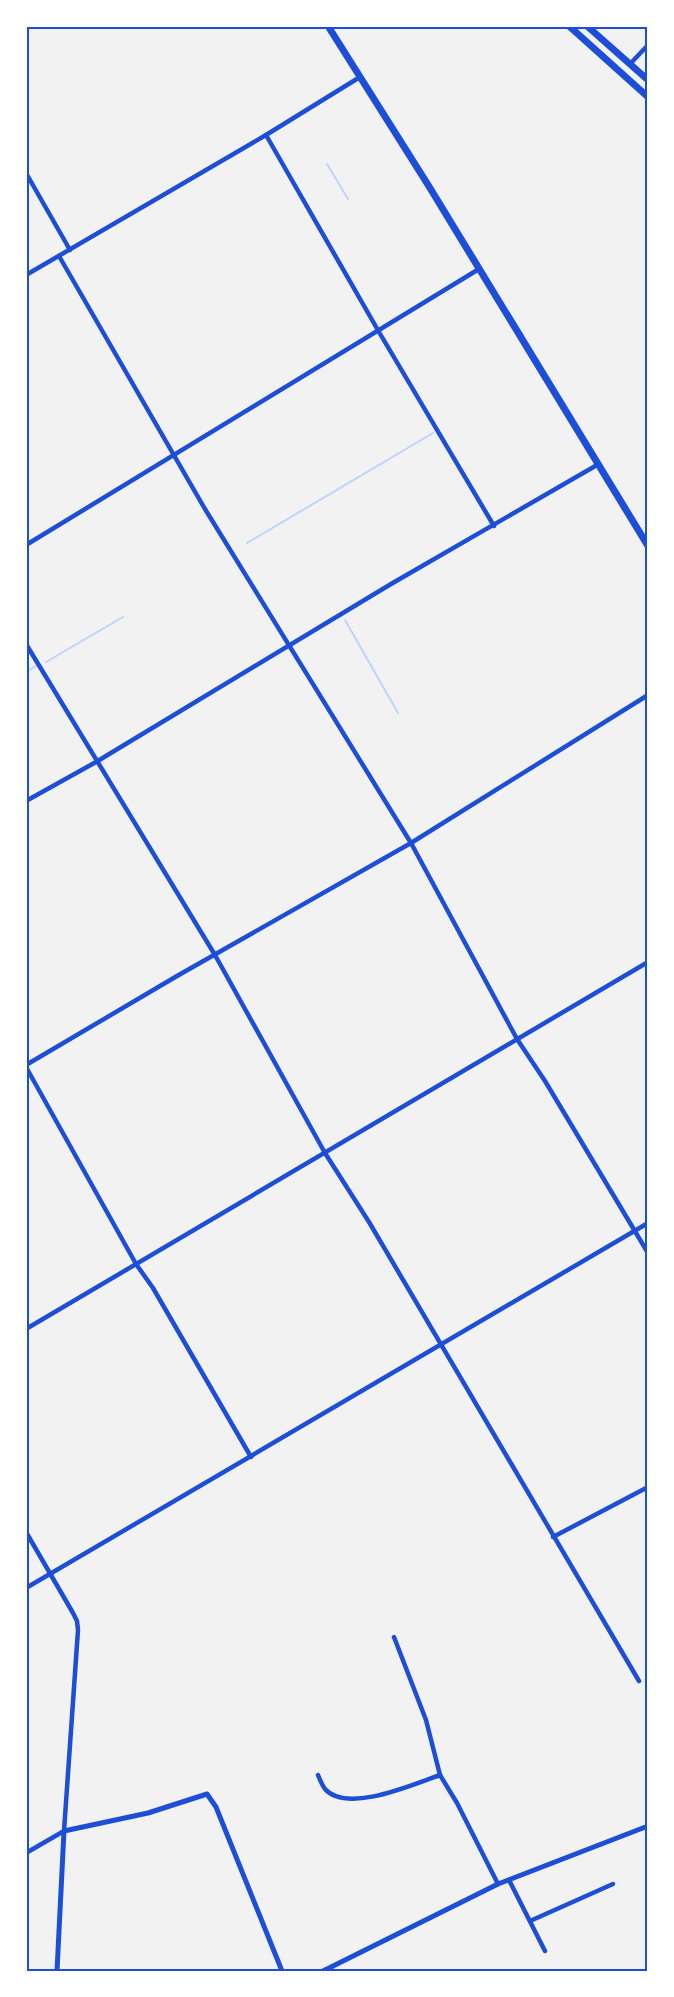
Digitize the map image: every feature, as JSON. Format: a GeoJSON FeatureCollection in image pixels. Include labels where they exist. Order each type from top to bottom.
{"type":"FeatureCollection","features":[{"type":"Feature","properties":{"kind":"main road"},"geometry":{"type":"LineString","coordinates":[[328,26],[648,546]]}},
{"type":"Feature","properties":{"kind":"main road"},"geometry":{"type":"LineString","coordinates":[[569,26],[648,97]]}},
{"type":"Feature","properties":{"kind":"main road"},"geometry":{"type":"LineString","coordinates":[[587,26],[648,80]]}},
{"type":"Feature","properties":{"kind":"street"},"geometry":{"type":"LineString","coordinates":[[630,64],[648,45]]}},
{"type":"Feature","properties":{"kind":"street"},"geometry":{"type":"LineString","coordinates":[[26,275],[266,135],[360,77]]}},
{"type":"Feature","properties":{"kind":"street"},"geometry":{"type":"LineString","coordinates":[[266,135],[379,332],[494,526]]}},
{"type":"Feature","properties":{"kind":"street"},"geometry":{"type":"LineString","coordinates":[[26,173],[70,250]]}},
{"type":"Feature","properties":{"kind":"street"},"geometry":{"type":"LineString","coordinates":[[59,256],[205,509],[411,843],[517,1039],[545,1081],[648,1253]]}},
{"type":"Feature","properties":{"kind":"street"},"geometry":{"type":"LineString","coordinates":[[26,544],[379,332],[479,269]]}},
{"type":"Feature","properties":{"kind":"street"},"geometry":{"type":"LineString","coordinates":[[26,801],[96,762],[289,645],[597,465]]}},
{"type":"Feature","properties":{"kind":"street"},"geometry":{"type":"LineString","coordinates":[[26,644],[215,955],[325,1153],[368,1222],[440,1347],[639,1681]]}},
{"type":"Feature","properties":{"kind":"street"},"geometry":{"type":"LineString","coordinates":[[251,1457],[153,1288],[136,1264],[26,1066],[411,843],[648,695]]}},
{"type":"Feature","properties":{"kind":"street"},"geometry":{"type":"LineString","coordinates":[[26,1329],[648,962]]}},
{"type":"Feature","properties":{"kind":"street"},"geometry":{"type":"LineString","coordinates":[[26,1588],[440,1347],[648,1223]]}},
{"type":"Feature","properties":{"kind":"street"},"geometry":{"type":"LineString","coordinates":[[553,1537],[648,1487]]}},
{"type":"Feature","properties":{"kind":"street"},"geometry":{"type":"LineString","coordinates":[[26,1532],[73,1612],[78,1630],[64,1831],[57,1971]]}},
{"type":"Feature","properties":{"kind":"street"},"geometry":{"type":"LineString","coordinates":[[394,1637],[426,1720],[440,1776],[498,1884]]}},
{"type":"Feature","properties":{"kind":"street"},"geometry":{"type":"LineString","coordinates":[[318,1775],[326,1789],[331,1793],[342,1798],[358,1799],[398,1790],[440,1776]]}},
{"type":"Feature","properties":{"kind":"street"},"geometry":{"type":"LineString","coordinates":[[26,1853],[64,1831],[148,1813],[207,1794],[216,1807],[282,1971]]}},
{"type":"Feature","properties":{"kind":"street"},"geometry":{"type":"LineString","coordinates":[[322,1971],[498,1884],[648,1826]]}},
{"type":"Feature","properties":{"kind":"street"},"geometry":{"type":"LineString","coordinates":[[509,1880],[545,1950]]}},
{"type":"Feature","properties":{"kind":"street"},"geometry":{"type":"LineString","coordinates":[[530,1921],[613,1884]]}},
{"type":"Feature","properties":{"kind":"waterway"},"geometry":{"type":"LineString","coordinates":[[327,164],[348,199]]}},
{"type":"Feature","properties":{"kind":"waterway"},"geometry":{"type":"LineString","coordinates":[[247,543],[433,433]]}},
{"type":"Feature","properties":{"kind":"waterway"},"geometry":{"type":"LineString","coordinates":[[46,662],[123,617]]}},
{"type":"Feature","properties":{"kind":"waterway"},"geometry":{"type":"LineString","coordinates":[[345,620],[398,713]]}},
{"type":"Feature","properties":{"kind":"waterway"},"geometry":{"type":"LineString","coordinates":[[26,672],[36,666]]}}]}
